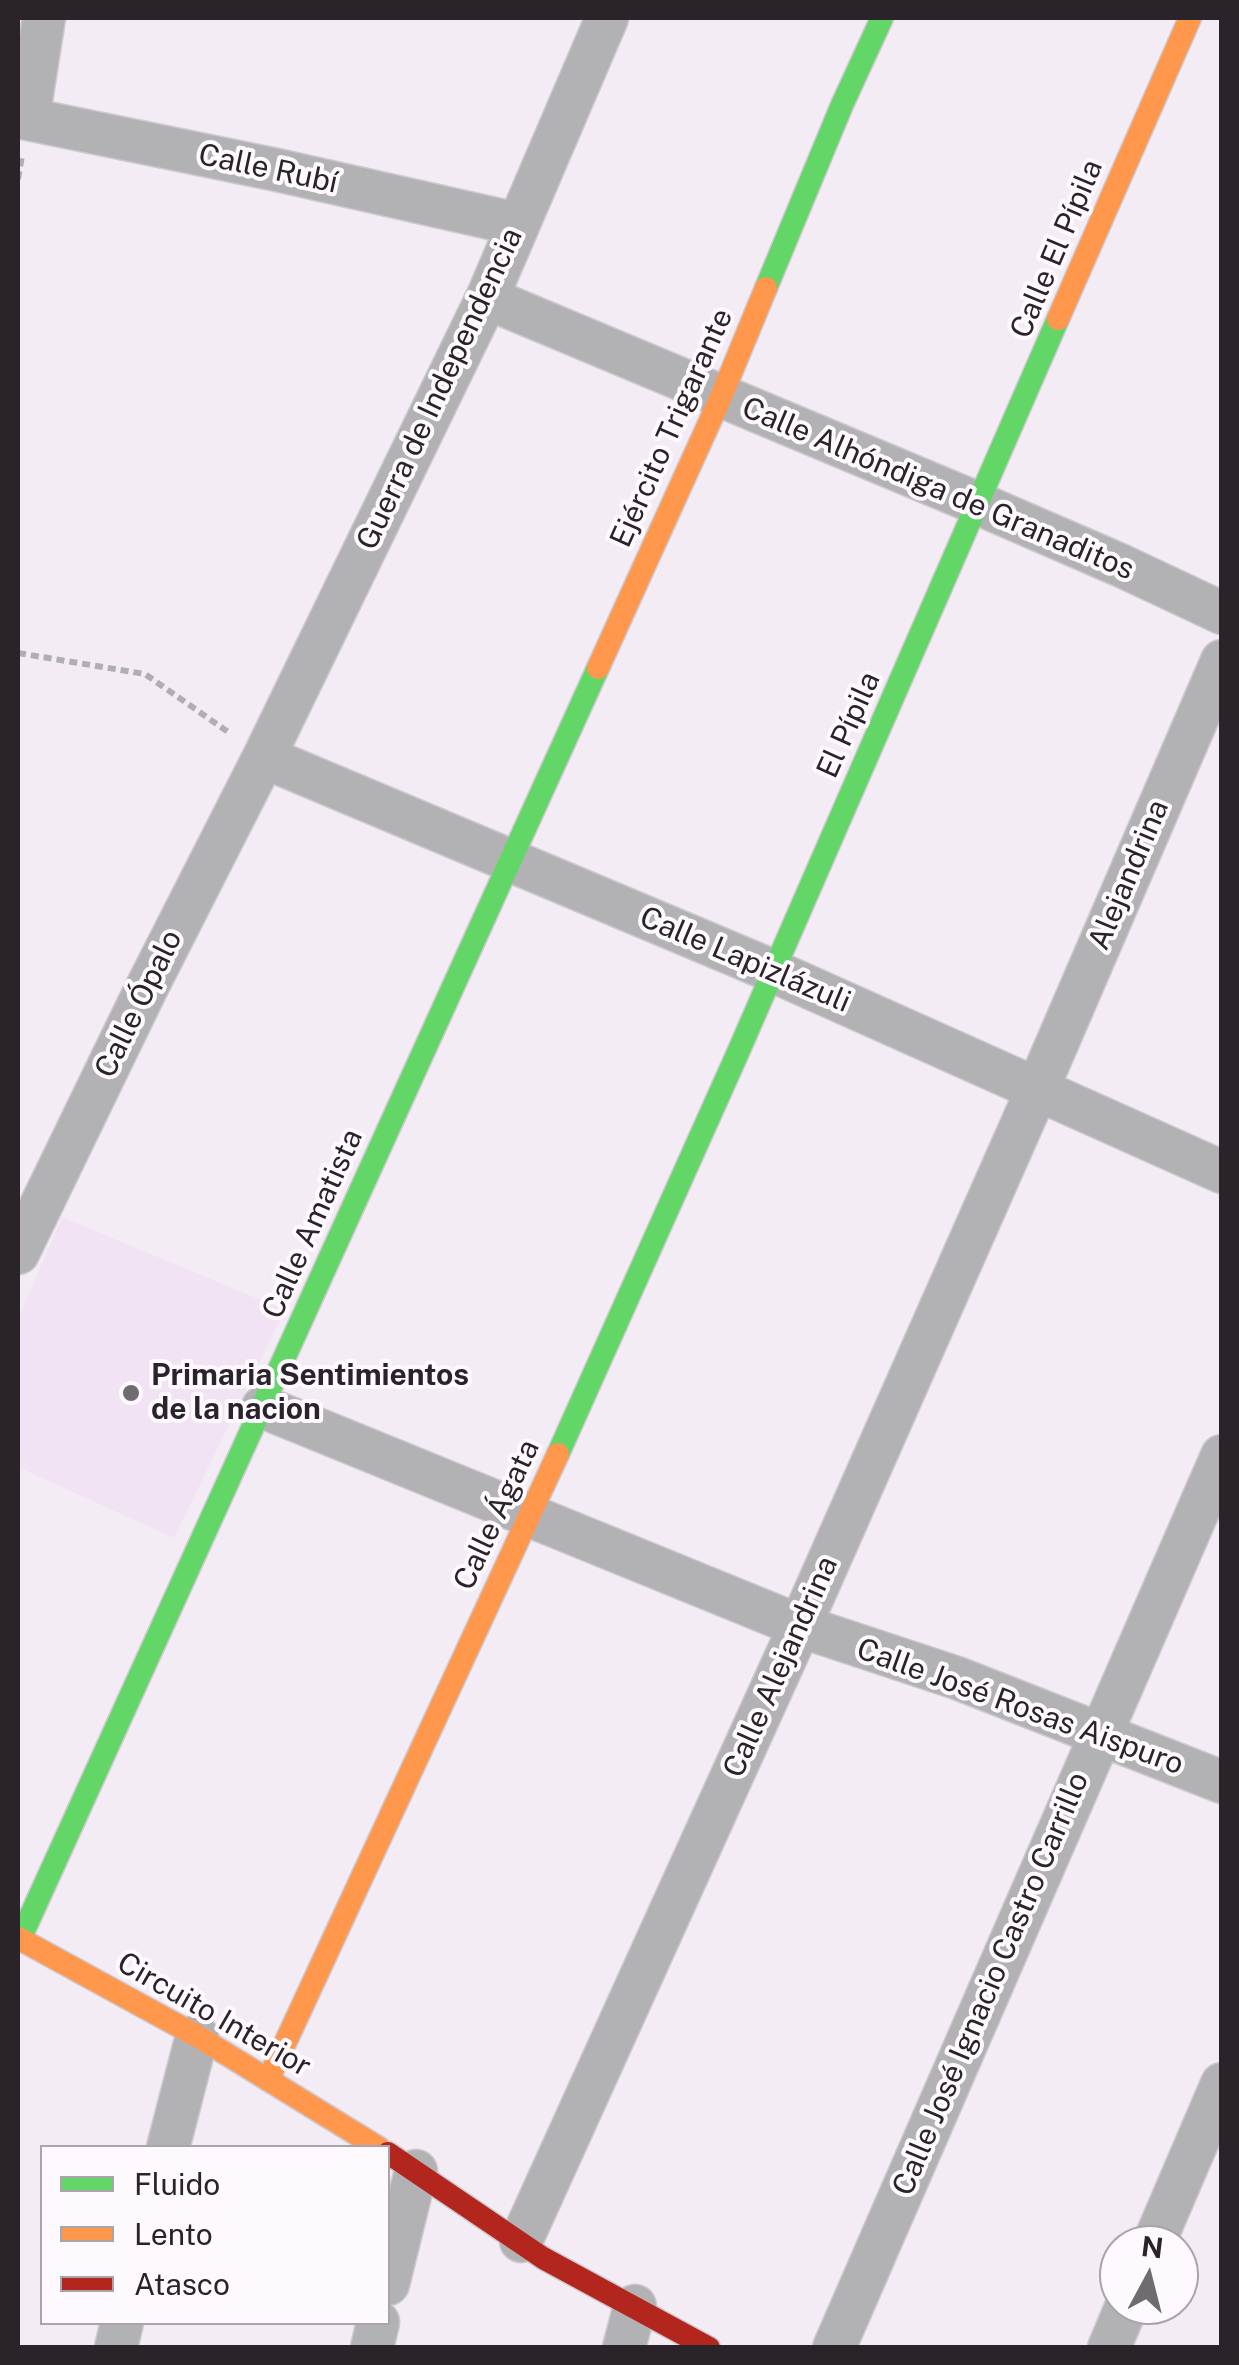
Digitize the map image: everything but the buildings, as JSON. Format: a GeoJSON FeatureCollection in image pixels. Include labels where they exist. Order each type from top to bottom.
{"type":"FeatureCollection","features":[{"type":"Feature","properties":{"kind":"street"},"geometry":{"type":"LineString","coordinates":[[23,118],[44,18]]}},
{"type":"Feature","properties":{"kind":"street","name":"Guerra de Independencia"},"geometry":{"type":"LineString","coordinates":[[264,757],[488,298],[607,18]]}},
{"type":"Feature","properties":{"kind":"street","name":"Ejército Trigarante"},"geometry":{"type":"LineString","coordinates":[[511,860],[721,396],[882,18]]}},
{"type":"Feature","properties":{"kind":"street","name":"Calle El Pípila"},"geometry":{"type":"LineString","coordinates":[[979,504],[1190,18]]}},
{"type":"Feature","properties":{"kind":"street","name":"Calle Rubí"},"geometry":{"type":"LineString","coordinates":[[23,118],[517,224]]}},
{"type":"Feature","properties":{"kind":"street","name":"Calle Alhóndiga de Granaditos"},"geometry":{"type":"LineString","coordinates":[[488,298],[979,504],[1222,613]]}},
{"type":"Feature","properties":{"kind":"street","name":"El Pípila"},"geometry":{"type":"LineString","coordinates":[[773,970],[979,504]]}},
{"type":"Feature","properties":{"kind":"street","name":"Alejandrina"},"geometry":{"type":"LineString","coordinates":[[1037,1090],[1222,660]]}},
{"type":"Feature","properties":{"kind":"street","name":"Calle Lapizlázuli"},"geometry":{"type":"LineString","coordinates":[[264,757],[773,970],[1222,1172]]}},
{"type":"Feature","properties":{"kind":"street","name":"Calle Ópalo"},"geometry":{"type":"LineString","coordinates":[[18,1254],[32,1190],[146,989],[264,757]]}},
{"type":"Feature","properties":{"kind":"street","name":"Calle Amatista"},"geometry":{"type":"LineString","coordinates":[[18,1938],[511,860]]}},
{"type":"Feature","properties":{"kind":"street","name":"Calle Ágata"},"geometry":{"type":"LineString","coordinates":[[268,2080],[531,1515],[773,970]]}},
{"type":"Feature","properties":{"kind":"street","name":"Calle Alejandrina"},"geometry":{"type":"LineString","coordinates":[[521,2242],[1037,1090]]}},
{"type":"Feature","properties":{"kind":"street","name":"Calle José Rosas Aispuro"},"geometry":{"type":"LineString","coordinates":[[263,1407],[800,1626],[957,1678],[1222,1782]]}},
{"type":"Feature","properties":{"kind":"street","name":"Calle José Ignacio Castro Carrillo"},"geometry":{"type":"LineString","coordinates":[[834,2348],[1222,1456]]}},
{"type":"Feature","properties":{"kind":"street","name":"Circuito Interior"},"geometry":{"type":"LineString","coordinates":[[18,1938],[196,2036],[374,2145]]}},
{"type":"Feature","properties":{"kind":"street"},"geometry":{"type":"LineString","coordinates":[[169,2145],[196,2036]]}},
{"type":"Feature","properties":{"kind":"street"},"geometry":{"type":"LineString","coordinates":[[1162,2225],[1222,2084]]}},
{"type":"Feature","properties":{"kind":"street"},"geometry":{"type":"LineString","coordinates":[[390,2267],[402,2162],[543,2258],[709,2348]]}},
{"type":"Feature","properties":{"kind":"street"},"geometry":{"type":"LineString","coordinates":[[624,2348],[635,2306]]}},
{"type":"Feature","properties":{"kind":"path"},"geometry":{"type":"LineString","coordinates":[[18,654],[145,674],[264,757]]}},
{"type":"Feature","properties":{"kind":"shaded area","name":"Primaria Sentimientos de la nacion"},"geometry":{"type":"Polygon","coordinates":[[[62,1217],[285,1310],[174,1538],[18,1467],[18,1319],[62,1217]]]}},
{"type":"Feature","properties":{"kind":"traffic: fast"},"geometry":{"type":"LineString","coordinates":[[766,288],[882,18]]}},
{"type":"Feature","properties":{"kind":"traffic: fast"},"geometry":{"type":"LineString","coordinates":[[558,1454],[1058,319]]}},
{"type":"Feature","properties":{"kind":"traffic: fast"},"geometry":{"type":"LineString","coordinates":[[20,1939],[598,668]]}},
{"type":"Feature","properties":{"kind":"traffic: slow"},"geometry":{"type":"LineString","coordinates":[[1058,319],[1190,18]]}},
{"type":"Feature","properties":{"kind":"traffic: slow"},"geometry":{"type":"LineString","coordinates":[[598,668],[766,288]]}},
{"type":"Feature","properties":{"kind":"traffic: slow"},"geometry":{"type":"LineString","coordinates":[[268,2080],[558,1454]]}},
{"type":"Feature","properties":{"kind":"traffic: slow"},"geometry":{"type":"LineString","coordinates":[[18,1938],[197,2036],[374,2145]]}},
{"type":"Feature","properties":{"kind":"traffic: jam"},"geometry":{"type":"LineString","coordinates":[[390,2154],[543,2258],[709,2348]]}},
{"type":"Feature","properties":{"kind":"place","name":"Primaria Sentimientos de la nacion"},"geometry":{"type":"Point","coordinates":[131,1393]}}]}
